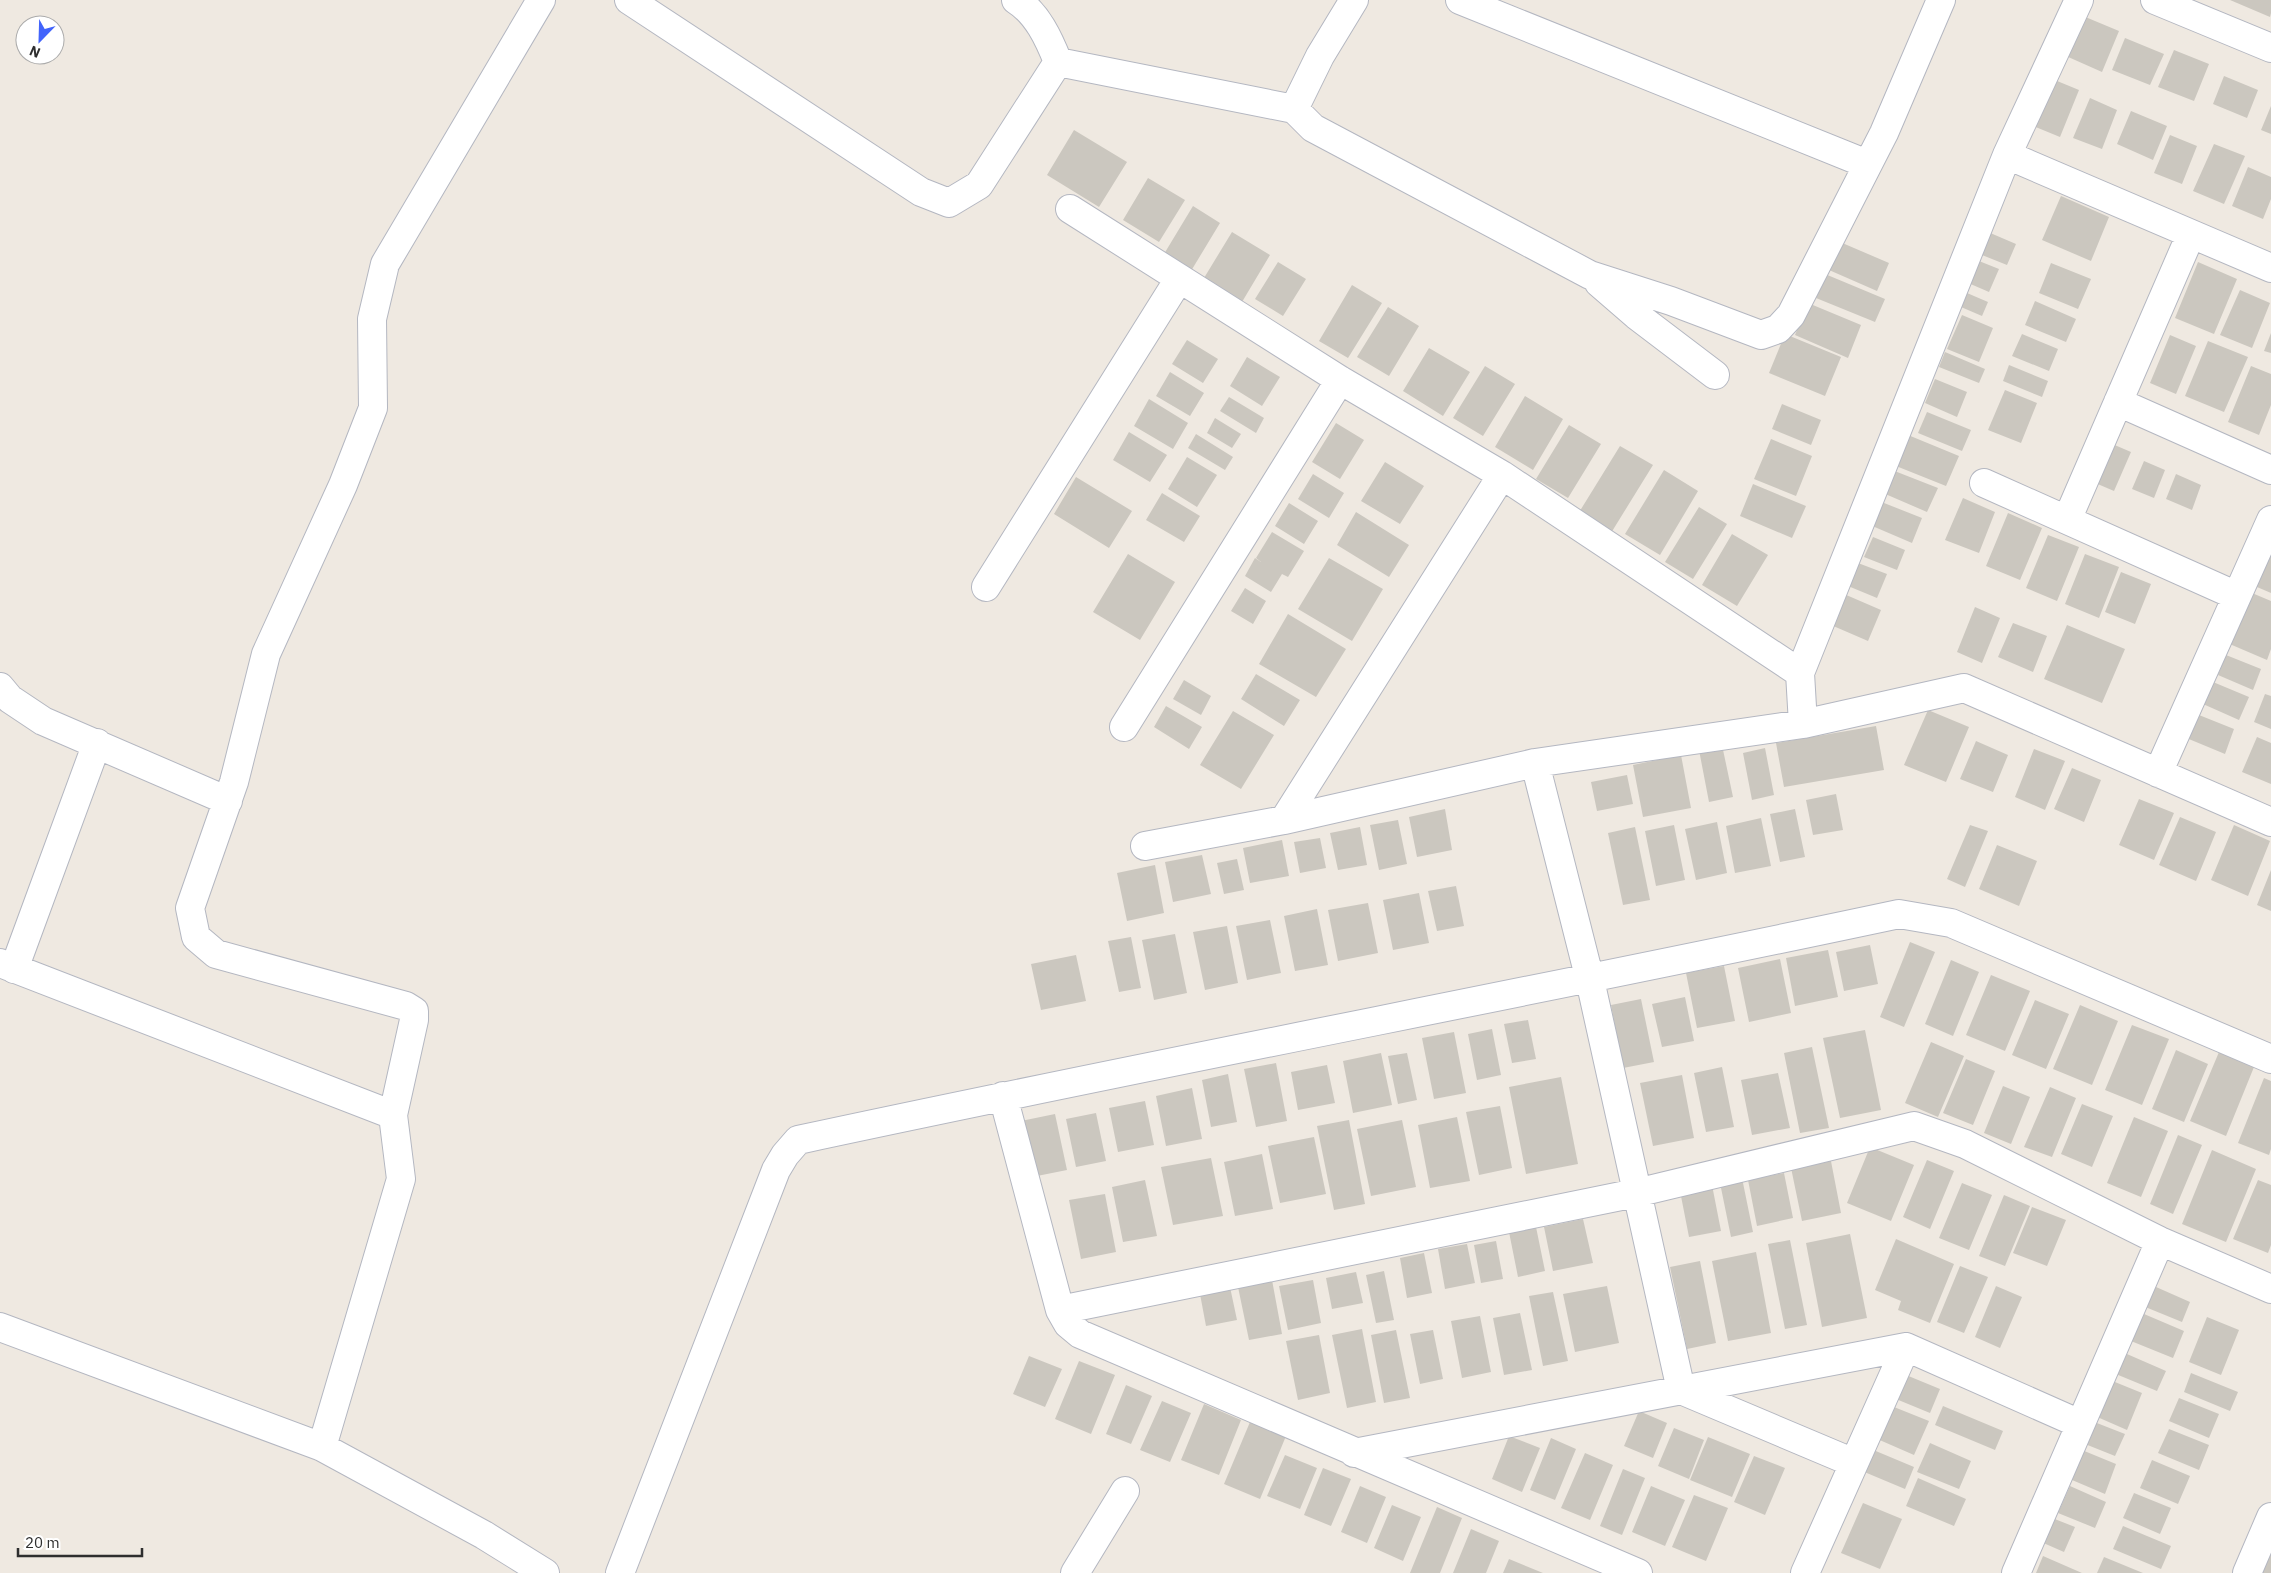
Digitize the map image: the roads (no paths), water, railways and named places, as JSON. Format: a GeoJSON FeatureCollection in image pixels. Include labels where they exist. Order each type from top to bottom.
{"type":"FeatureCollection","features":[{"type":"Feature","properties":{"kind":"street"},"geometry":{"type":"LineString","coordinates":[[322,1447],[401,1179],[393,1116],[414,1020],[414,1012],[406,1006],[216,954],[196,937],[190,908],[228,801],[266,654],[342,485],[373,408],[372,319],[385,264],[541,0]]}},
{"type":"Feature","properties":{"kind":"street"},"geometry":{"type":"LineString","coordinates":[[629,0],[921,192],[949,203],[979,186],[1058,62]]}},
{"type":"Feature","properties":{"kind":"street"},"geometry":{"type":"LineString","coordinates":[[1016,0],[1023,4],[1048,36],[1058,62]]}},
{"type":"Feature","properties":{"kind":"street"},"geometry":{"type":"LineString","coordinates":[[1294,109],[1320,56],[1354,0]]}},
{"type":"Feature","properties":{"kind":"street"},"geometry":{"type":"LineString","coordinates":[[1460,0],[1867,164]]}},
{"type":"Feature","properties":{"kind":"street"},"geometry":{"type":"LineString","coordinates":[[1058,62],[1294,109],[1313,128],[1590,275],[1671,301],[1761,335],[1778,329],[1791,315],[1884,133],[1941,0]]}},
{"type":"Feature","properties":{"kind":"street"},"geometry":{"type":"LineString","coordinates":[[1803,724],[1800,673],[2007,155],[2079,0]]}},
{"type":"Feature","properties":{"kind":"street"},"geometry":{"type":"LineString","coordinates":[[2155,0],[2271,48]]}},
{"type":"Feature","properties":{"kind":"street"},"geometry":{"type":"LineString","coordinates":[[2007,155],[2271,268]]}},
{"type":"Feature","properties":{"kind":"street"},"geometry":{"type":"LineString","coordinates":[[1070,209],[1340,380],[1502,475],[1800,673]]}},
{"type":"Feature","properties":{"kind":"street"},"geometry":{"type":"LineString","coordinates":[[2067,520],[2191,234]]}},
{"type":"Feature","properties":{"kind":"street"},"geometry":{"type":"LineString","coordinates":[[1590,275],[1636,315],[1715,375]]}},
{"type":"Feature","properties":{"kind":"street"},"geometry":{"type":"LineString","coordinates":[[986,587],[1179,278]]}},
{"type":"Feature","properties":{"kind":"street"},"geometry":{"type":"LineString","coordinates":[[1124,727],[1340,380]]}},
{"type":"Feature","properties":{"kind":"street"},"geometry":{"type":"LineString","coordinates":[[2118,402],[2271,470]]}},
{"type":"Feature","properties":{"kind":"street"},"geometry":{"type":"LineString","coordinates":[[1284,820],[1502,475]]}},
{"type":"Feature","properties":{"kind":"street"},"geometry":{"type":"LineString","coordinates":[[1984,483],[2237,596]]}},
{"type":"Feature","properties":{"kind":"street"},"geometry":{"type":"LineString","coordinates":[[2158,773],[2271,520]]}},
{"type":"Feature","properties":{"kind":"street"},"geometry":{"type":"LineString","coordinates":[[0,687],[10,698],[43,721],[228,801]]}},
{"type":"Feature","properties":{"kind":"street"},"geometry":{"type":"LineString","coordinates":[[1145,846],[1284,820],[1534,763],[1803,724],[1964,688],[2271,822]]}},
{"type":"Feature","properties":{"kind":"street"},"geometry":{"type":"LineString","coordinates":[[96,743],[7,966],[393,1116]]}},
{"type":"Feature","properties":{"kind":"street"},"geometry":{"type":"LineString","coordinates":[[1534,763],[1590,980],[1636,1193],[1682,1390]]}},
{"type":"Feature","properties":{"kind":"street"},"geometry":{"type":"LineString","coordinates":[[620,1573],[772,1180],[785,1155],[798,1140],[1003,1096],[1590,980],[1899,914],[1951,923],[2271,1059]]}},
{"type":"Feature","properties":{"kind":"street"},"geometry":{"type":"LineString","coordinates":[[1003,1096],[1060,1310],[1068,1324],[1080,1334],[1354,1453],[1638,1573]]}},
{"type":"Feature","properties":{"kind":"street"},"geometry":{"type":"LineString","coordinates":[[1060,1310],[1636,1193],[1914,1126],[1965,1144],[2160,1241],[2271,1289]]}},
{"type":"Feature","properties":{"kind":"street"},"geometry":{"type":"LineString","coordinates":[[2016,1573],[2160,1241]]}},
{"type":"Feature","properties":{"kind":"street"},"geometry":{"type":"LineString","coordinates":[[0,1327],[322,1447],[484,1535],[545,1573]]}},
{"type":"Feature","properties":{"kind":"street"},"geometry":{"type":"LineString","coordinates":[[1354,1453],[1906,1347],[2080,1424]]}},
{"type":"Feature","properties":{"kind":"street"},"geometry":{"type":"LineString","coordinates":[[1805,1573],[1906,1347]]}},
{"type":"Feature","properties":{"kind":"street"},"geometry":{"type":"LineString","coordinates":[[1682,1390],[1854,1463]]}},
{"type":"Feature","properties":{"kind":"street"},"geometry":{"type":"LineString","coordinates":[[1074,1573],[1125,1491]]}},
{"type":"Feature","properties":{"kind":"street"},"geometry":{"type":"LineString","coordinates":[[2247,1573],[2271,1517]]}}]}
